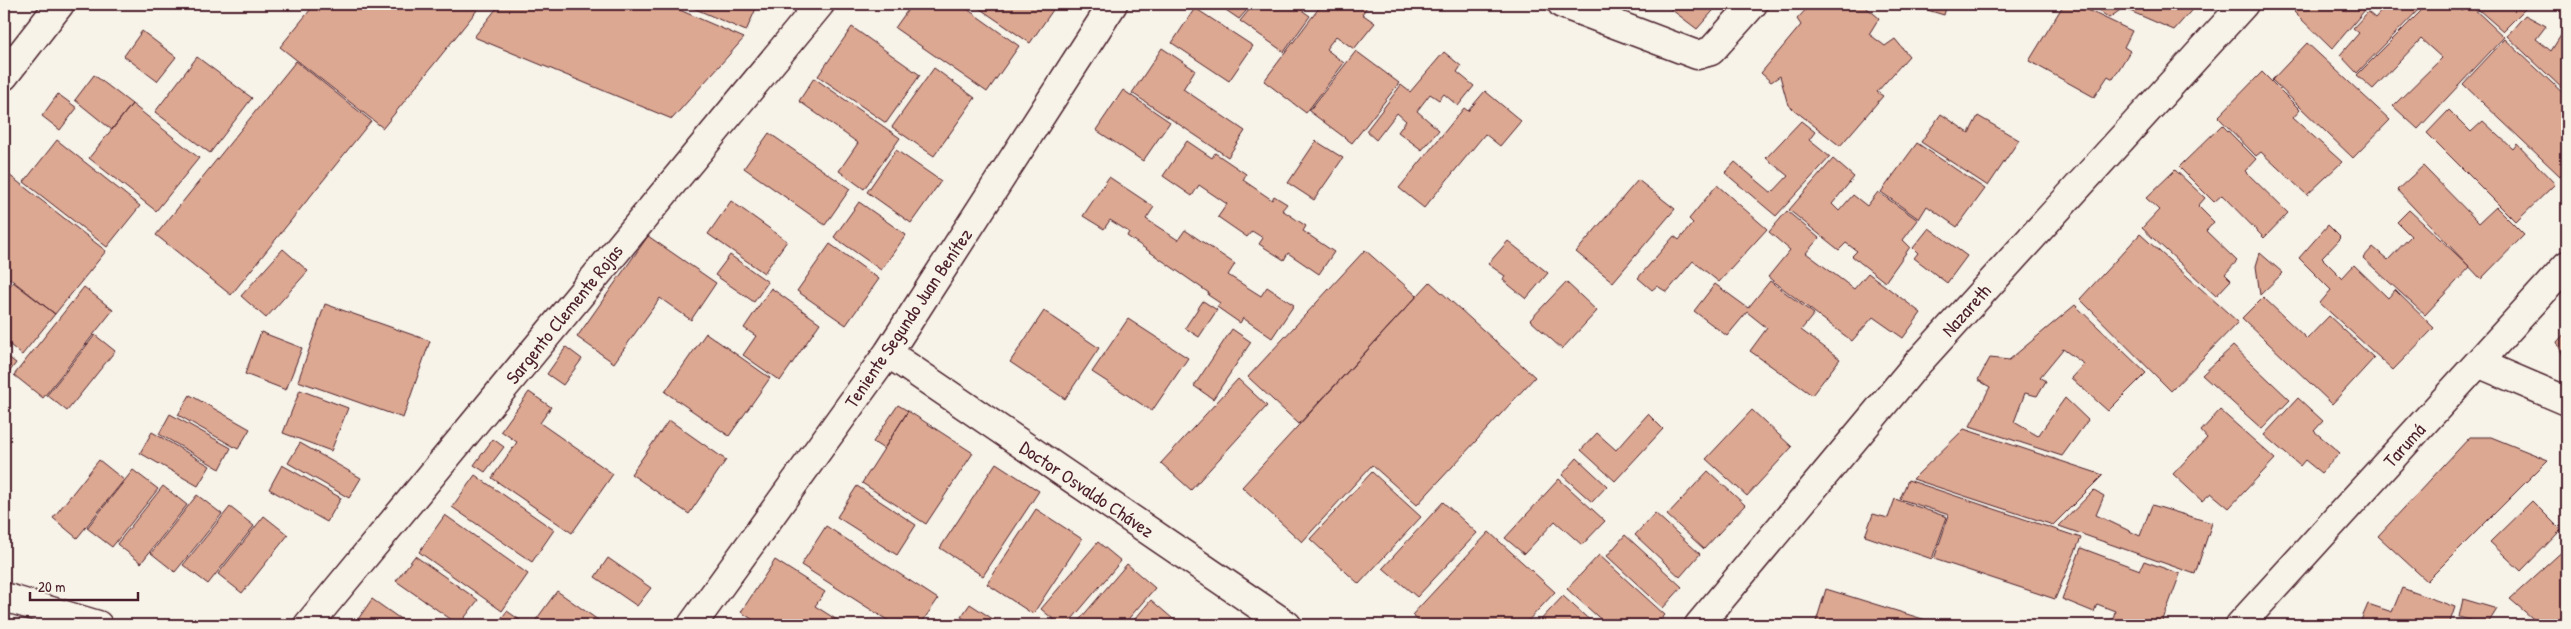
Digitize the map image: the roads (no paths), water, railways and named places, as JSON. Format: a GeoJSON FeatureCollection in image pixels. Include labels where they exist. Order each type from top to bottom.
{"type":"FeatureCollection","features":[{"type":"Feature","properties":{"kind":"street"},"geometry":{"type":"LineString","coordinates":[[4,76],[60,4]]}},
{"type":"Feature","properties":{"kind":"street","name":"Sargento Clemente Rojas"},"geometry":{"type":"LineString","coordinates":[[308,625],[820,4]]}},
{"type":"Feature","properties":{"kind":"street","name":"Teniente Segundo Juan Benítez"},"geometry":{"type":"LineString","coordinates":[[692,625],[888,353],[1113,4]]}},
{"type":"Feature","properties":{"kind":"street"},"geometry":{"type":"LineString","coordinates":[[1562,4],[1697,55],[1711,50],[1753,4]]}},
{"type":"Feature","properties":{"kind":"street","name":"Nazareth"},"geometry":{"type":"LineString","coordinates":[[1699,625],[1916,365],[2244,4]]}},
{"type":"Feature","properties":{"kind":"street","name":"Tarumá"},"geometry":{"type":"LineString","coordinates":[[2240,625],[2567,265]]}},
{"type":"Feature","properties":{"kind":"street","name":"Doctor Osvaldo Chávez"},"geometry":{"type":"LineString","coordinates":[[888,353],[1287,625]]}},
{"type":"Feature","properties":{"kind":"street"},"geometry":{"type":"LineString","coordinates":[[2478,364],[2567,401]]}},
{"type":"Feature","properties":{"kind":"street"},"geometry":{"type":"LineString","coordinates":[[4,597],[98,625]]}}]}
